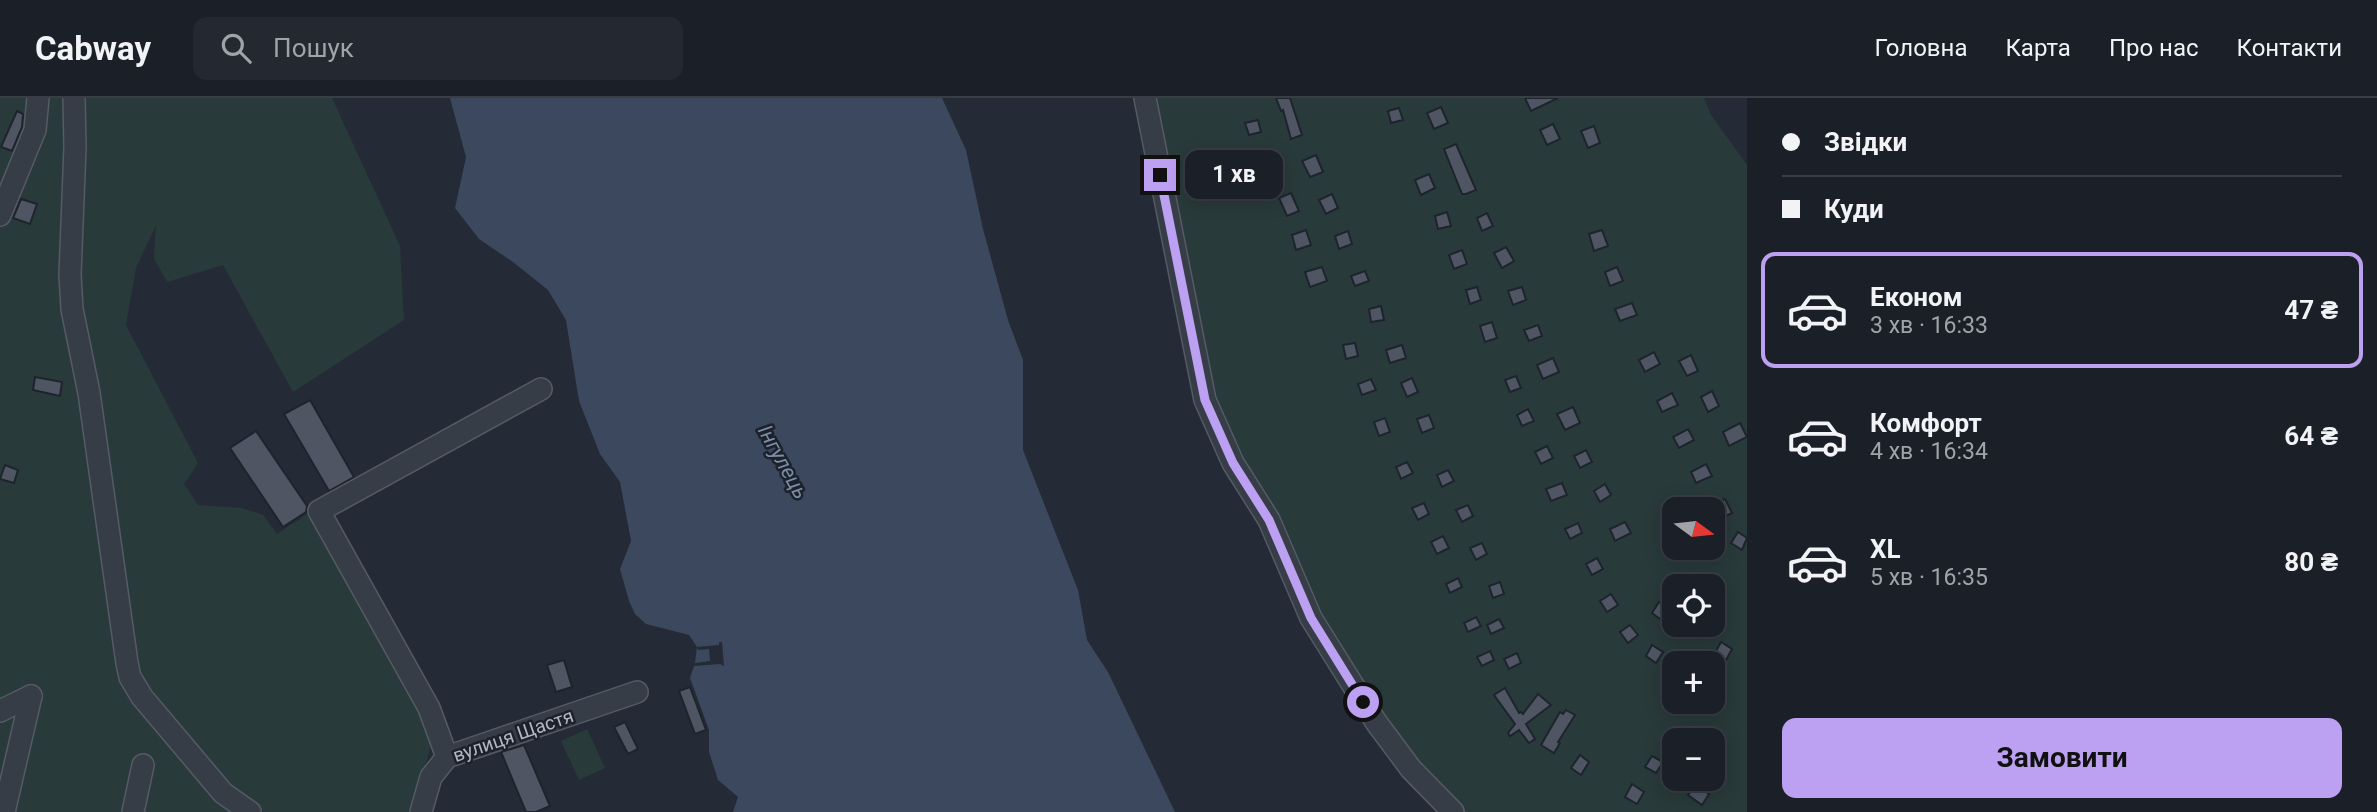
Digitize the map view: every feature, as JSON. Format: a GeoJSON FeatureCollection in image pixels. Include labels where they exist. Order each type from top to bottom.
{"type":"FeatureCollection","features":[{"type":"Feature","properties":{"kind":"street"},"geometry":{"type":"LineString","coordinates":[[0,215],[35,130],[38,98]]}},
{"type":"Feature","properties":{"kind":"street"},"geometry":{"type":"LineString","coordinates":[[74,98],[75,147],[70,275],[72,309],[89,393],[130,677],[142,697],[223,793],[250,812]]}},
{"type":"Feature","properties":{"kind":"street"},"geometry":{"type":"LineString","coordinates":[[1145,98],[1205,400],[1233,463],[1269,520],[1311,618],[1376,722],[1404,760],[1454,812]]}},
{"type":"Feature","properties":{"kind":"street"},"geometry":{"type":"LineString","coordinates":[[447,757],[429,708],[319,511],[541,389]]}},
{"type":"Feature","properties":{"kind":"street","name":"вулиця Щастя"},"geometry":{"type":"LineString","coordinates":[[421,812],[431,777],[447,757],[638,692]]}},
{"type":"Feature","properties":{"kind":"street"},"geometry":{"type":"LineString","coordinates":[[0,711],[31,696],[4,812]]}},
{"type":"Feature","properties":{"kind":"street"},"geometry":{"type":"LineString","coordinates":[[133,812],[143,765]]}},
{"type":"Feature","properties":{"kind":"shaded area"},"geometry":{"type":"Polygon","coordinates":[[[0,98],[332,98],[400,246],[404,320],[293,392],[223,265],[167,282],[154,258],[156,225],[136,268],[126,325],[198,463],[184,484],[198,505],[242,508],[263,515],[277,534],[309,513],[427,723],[431,743],[415,812],[264,812],[227,786],[137,678],[83,331],[70,121],[82,394],[120,667],[239,812],[0,812],[0,98]]]}},
{"type":"Feature","properties":{"kind":"shaded area"},"geometry":{"type":"Polygon","coordinates":[[[1145,98],[1704,98],[1711,115],[1747,165],[1747,812],[1453,812],[1376,722],[1205,400],[1145,98]]]}},
{"type":"Feature","properties":{"kind":"shaded area"},"geometry":{"type":"Polygon","coordinates":[[[587,729],[605,768],[579,780],[561,741],[587,729]]]}},
{"type":"Feature","properties":{"kind":"water","name":"Інгулець"},"geometry":{"type":"Polygon","coordinates":[[[450,98],[942,98],[966,150],[983,229],[1008,320],[1023,360],[1023,450],[1078,590],[1087,640],[1108,672],[1175,812],[733,812],[738,797],[718,780],[709,752],[709,730],[690,678],[697,647],[689,635],[646,624],[635,614],[629,601],[620,569],[631,541],[620,482],[600,454],[579,401],[566,320],[548,290],[479,239],[455,208],[466,157],[450,98]]]}},
{"type":"Feature","properties":{"kind":"pier"},"geometry":{"type":"Polygon","coordinates":[[[719,642],[722,642],[724,666],[694,666],[695,663],[710,661],[709,649],[698,650],[697,647],[719,645],[719,642]]]}},
{"type":"Feature","properties":{"kind":"building"},"geometry":{"type":"Polygon","coordinates":[[[1276,98],[1290,98],[1302,135],[1291,139],[1283,110],[1281,111],[1276,98]]]}},
{"type":"Feature","properties":{"kind":"building"},"geometry":{"type":"Polygon","coordinates":[[[1525,98],[1558,98],[1531,111],[1525,98]]]}},
{"type":"Feature","properties":{"kind":"building"},"geometry":{"type":"Polygon","coordinates":[[[1441,107],[1448,123],[1434,129],[1427,113],[1441,107]]]}},
{"type":"Feature","properties":{"kind":"building"},"geometry":{"type":"Polygon","coordinates":[[[1399,108],[1403,120],[1391,123],[1388,111],[1399,108]]]}},
{"type":"Feature","properties":{"kind":"building"},"geometry":{"type":"Polygon","coordinates":[[[17,111],[23,114],[22,127],[12,151],[1,147],[17,111]]]}},
{"type":"Feature","properties":{"kind":"building"},"geometry":{"type":"Polygon","coordinates":[[[1258,120],[1261,132],[1249,135],[1245,123],[1258,120]]]}},
{"type":"Feature","properties":{"kind":"building"},"geometry":{"type":"Polygon","coordinates":[[[1553,124],[1560,139],[1547,145],[1540,130],[1553,124]]]}},
{"type":"Feature","properties":{"kind":"building"},"geometry":{"type":"Polygon","coordinates":[[[1594,126],[1600,143],[1588,148],[1581,131],[1594,126]]]}},
{"type":"Feature","properties":{"kind":"building"},"geometry":{"type":"Polygon","coordinates":[[[1456,144],[1476,190],[1466,194],[1462,194],[1444,149],[1456,144]]]}},
{"type":"Feature","properties":{"kind":"building"},"geometry":{"type":"Polygon","coordinates":[[[1316,155],[1323,172],[1310,177],[1302,161],[1316,155]]]}},
{"type":"Feature","properties":{"kind":"building"},"geometry":{"type":"Polygon","coordinates":[[[1274,156],[1279,170],[1265,176],[1259,162],[1274,156]]]}},
{"type":"Feature","properties":{"kind":"building"},"geometry":{"type":"Polygon","coordinates":[[[1429,174],[1435,188],[1421,195],[1415,180],[1429,174]]]}},
{"type":"Feature","properties":{"kind":"building"},"geometry":{"type":"Polygon","coordinates":[[[1291,193],[1299,211],[1287,216],[1279,198],[1291,193]]]}},
{"type":"Feature","properties":{"kind":"building"},"geometry":{"type":"Polygon","coordinates":[[[1332,194],[1338,208],[1326,214],[1319,200],[1332,194]]]}},
{"type":"Feature","properties":{"kind":"building"},"geometry":{"type":"Polygon","coordinates":[[[21,199],[37,204],[30,224],[13,218],[21,199]]]}},
{"type":"Feature","properties":{"kind":"building"},"geometry":{"type":"Polygon","coordinates":[[[1447,212],[1451,226],[1438,229],[1435,216],[1447,212]]]}},
{"type":"Feature","properties":{"kind":"building"},"geometry":{"type":"Polygon","coordinates":[[[1487,213],[1493,226],[1482,231],[1477,218],[1487,213]]]}},
{"type":"Feature","properties":{"kind":"building"},"geometry":{"type":"Polygon","coordinates":[[[1306,230],[1311,245],[1296,250],[1292,235],[1306,230]]]}},
{"type":"Feature","properties":{"kind":"building"},"geometry":{"type":"Polygon","coordinates":[[[1602,230],[1608,246],[1594,251],[1589,234],[1602,230]]]}},
{"type":"Feature","properties":{"kind":"building"},"geometry":{"type":"Polygon","coordinates":[[[1348,231],[1352,244],[1339,249],[1335,236],[1348,231]]]}},
{"type":"Feature","properties":{"kind":"building"},"geometry":{"type":"Polygon","coordinates":[[[1506,247],[1514,261],[1502,268],[1494,253],[1506,247]]]}},
{"type":"Feature","properties":{"kind":"building"},"geometry":{"type":"Polygon","coordinates":[[[1462,250],[1467,264],[1454,269],[1449,255],[1462,250]]]}},
{"type":"Feature","properties":{"kind":"building"},"geometry":{"type":"Polygon","coordinates":[[[1322,267],[1327,281],[1310,287],[1305,272],[1322,267]]]}},
{"type":"Feature","properties":{"kind":"building"},"geometry":{"type":"Polygon","coordinates":[[[1617,267],[1623,281],[1610,286],[1605,272],[1617,267]]]}},
{"type":"Feature","properties":{"kind":"building"},"geometry":{"type":"Polygon","coordinates":[[[1365,271],[1369,281],[1355,286],[1351,276],[1365,271]]]}},
{"type":"Feature","properties":{"kind":"building"},"geometry":{"type":"Polygon","coordinates":[[[1477,287],[1481,300],[1470,304],[1466,290],[1477,287]]]}},
{"type":"Feature","properties":{"kind":"building"},"geometry":{"type":"Polygon","coordinates":[[[1522,287],[1526,300],[1513,305],[1508,291],[1522,287]]]}},
{"type":"Feature","properties":{"kind":"building"},"geometry":{"type":"Polygon","coordinates":[[[1632,303],[1637,315],[1620,321],[1615,309],[1632,303]]]}},
{"type":"Feature","properties":{"kind":"building"},"geometry":{"type":"Polygon","coordinates":[[[1381,306],[1384,320],[1371,322],[1369,309],[1381,306]]]}},
{"type":"Feature","properties":{"kind":"building"},"geometry":{"type":"Polygon","coordinates":[[[1492,322],[1497,338],[1485,342],[1480,326],[1492,322]]]}},
{"type":"Feature","properties":{"kind":"building"},"geometry":{"type":"Polygon","coordinates":[[[1538,325],[1542,336],[1529,341],[1524,330],[1538,325]]]}},
{"type":"Feature","properties":{"kind":"building"},"geometry":{"type":"Polygon","coordinates":[[[1355,343],[1358,356],[1346,359],[1343,345],[1355,343]]]}},
{"type":"Feature","properties":{"kind":"building"},"geometry":{"type":"Polygon","coordinates":[[[1402,345],[1406,358],[1390,363],[1386,350],[1402,345]]]}},
{"type":"Feature","properties":{"kind":"building"},"geometry":{"type":"Polygon","coordinates":[[[1654,352],[1660,364],[1645,372],[1639,360],[1654,352]]]}},
{"type":"Feature","properties":{"kind":"building"},"geometry":{"type":"Polygon","coordinates":[[[1691,355],[1698,371],[1687,376],[1679,361],[1691,355]]]}},
{"type":"Feature","properties":{"kind":"building"},"geometry":{"type":"Polygon","coordinates":[[[1553,358],[1559,372],[1543,379],[1537,365],[1553,358]]]}},
{"type":"Feature","properties":{"kind":"building"},"geometry":{"type":"Polygon","coordinates":[[[1516,376],[1521,388],[1510,392],[1505,380],[1516,376]]]}},
{"type":"Feature","properties":{"kind":"building"},"geometry":{"type":"Polygon","coordinates":[[[35,377],[62,382],[60,396],[33,390],[35,377]]]}},
{"type":"Feature","properties":{"kind":"building"},"geometry":{"type":"Polygon","coordinates":[[[1412,378],[1418,392],[1407,397],[1401,383],[1412,378]]]}},
{"type":"Feature","properties":{"kind":"building"},"geometry":{"type":"Polygon","coordinates":[[[1371,379],[1376,390],[1362,395],[1358,384],[1371,379]]]}},
{"type":"Feature","properties":{"kind":"building"},"geometry":{"type":"Polygon","coordinates":[[[1712,391],[1719,406],[1708,412],[1701,397],[1712,391]]]}},
{"type":"Feature","properties":{"kind":"building"},"geometry":{"type":"Polygon","coordinates":[[[1672,393],[1678,405],[1662,412],[1657,401],[1672,393]]]}},
{"type":"Feature","properties":{"kind":"building"},"geometry":{"type":"Polygon","coordinates":[[[310,400],[354,477],[329,491],[284,414],[310,400]]]}},
{"type":"Feature","properties":{"kind":"building"},"geometry":{"type":"Polygon","coordinates":[[[1573,407],[1580,423],[1565,430],[1557,414],[1573,407]]]}},
{"type":"Feature","properties":{"kind":"building"},"geometry":{"type":"Polygon","coordinates":[[[1528,409],[1534,421],[1522,426],[1517,415],[1528,409]]]}},
{"type":"Feature","properties":{"kind":"building"},"geometry":{"type":"Polygon","coordinates":[[[1429,415],[1434,428],[1422,433],[1417,419],[1429,415]]]}},
{"type":"Feature","properties":{"kind":"building"},"geometry":{"type":"Polygon","coordinates":[[[1385,418],[1390,432],[1379,436],[1374,422],[1385,418]]]}},
{"type":"Feature","properties":{"kind":"building"},"geometry":{"type":"Polygon","coordinates":[[[1740,423],[1747,437],[1729,446],[1723,432],[1740,423]]]}},
{"type":"Feature","properties":{"kind":"building"},"geometry":{"type":"Polygon","coordinates":[[[1688,429],[1694,440],[1679,448],[1673,437],[1688,429]]]}},
{"type":"Feature","properties":{"kind":"building"},"geometry":{"type":"Polygon","coordinates":[[[256,431],[307,506],[306,512],[283,527],[230,448],[256,431]]]}},
{"type":"Feature","properties":{"kind":"building"},"geometry":{"type":"Polygon","coordinates":[[[1547,446],[1553,458],[1541,464],[1535,452],[1547,446]]]}},
{"type":"Feature","properties":{"kind":"building"},"geometry":{"type":"Polygon","coordinates":[[[1586,450],[1592,462],[1580,468],[1574,456],[1586,450]]]}},
{"type":"Feature","properties":{"kind":"building"},"geometry":{"type":"Polygon","coordinates":[[[1407,462],[1413,473],[1401,479],[1396,467],[1407,462]]]}},
{"type":"Feature","properties":{"kind":"building"},"geometry":{"type":"Polygon","coordinates":[[[1706,464],[1712,476],[1696,483],[1691,472],[1706,464]]]}},
{"type":"Feature","properties":{"kind":"building"},"geometry":{"type":"Polygon","coordinates":[[[5,465],[18,470],[14,483],[0,479],[5,465]]]}},
{"type":"Feature","properties":{"kind":"building"},"geometry":{"type":"Polygon","coordinates":[[[1448,470],[1454,481],[1442,487],[1437,475],[1448,470]]]}},
{"type":"Feature","properties":{"kind":"building"},"geometry":{"type":"Polygon","coordinates":[[[1562,483],[1567,495],[1551,501],[1546,489],[1562,483]]]}},
{"type":"Feature","properties":{"kind":"building"},"geometry":{"type":"Polygon","coordinates":[[[1605,484],[1611,495],[1600,502],[1594,491],[1605,484]]]}},
{"type":"Feature","properties":{"kind":"building"},"geometry":{"type":"Polygon","coordinates":[[[1726,501],[1732,513],[1726,516],[1726,501]]]}},
{"type":"Feature","properties":{"kind":"building"},"geometry":{"type":"Polygon","coordinates":[[[1424,503],[1429,514],[1418,520],[1412,508],[1424,503]]]}},
{"type":"Feature","properties":{"kind":"building"},"geometry":{"type":"Polygon","coordinates":[[[1468,505],[1473,516],[1462,522],[1456,510],[1468,505]]]}},
{"type":"Feature","properties":{"kind":"building"},"geometry":{"type":"Polygon","coordinates":[[[1625,522],[1631,533],[1615,541],[1610,529],[1625,522]]]}},
{"type":"Feature","properties":{"kind":"building"},"geometry":{"type":"Polygon","coordinates":[[[1578,523],[1582,533],[1570,539],[1565,529],[1578,523]]]}},
{"type":"Feature","properties":{"kind":"building"},"geometry":{"type":"Polygon","coordinates":[[[1738,532],[1747,538],[1742,550],[1731,543],[1738,532]]]}},
{"type":"Feature","properties":{"kind":"building"},"geometry":{"type":"Polygon","coordinates":[[[1443,536],[1449,548],[1437,554],[1431,542],[1443,536]]]}},
{"type":"Feature","properties":{"kind":"building"},"geometry":{"type":"Polygon","coordinates":[[[1482,543],[1487,554],[1476,560],[1470,548],[1482,543]]]}},
{"type":"Feature","properties":{"kind":"building"},"geometry":{"type":"Polygon","coordinates":[[[1597,558],[1603,569],[1592,575],[1586,564],[1597,558]]]}},
{"type":"Feature","properties":{"kind":"building"},"geometry":{"type":"Polygon","coordinates":[[[1458,578],[1462,587],[1450,593],[1446,584],[1458,578]]]}},
{"type":"Feature","properties":{"kind":"building"},"geometry":{"type":"Polygon","coordinates":[[[1500,582],[1504,594],[1493,598],[1489,586],[1500,582]]]}},
{"type":"Feature","properties":{"kind":"building"},"geometry":{"type":"Polygon","coordinates":[[[1611,594],[1618,605],[1607,612],[1600,601],[1611,594]]]}},
{"type":"Feature","properties":{"kind":"building"},"geometry":{"type":"Polygon","coordinates":[[[1659,602],[1662,604],[1662,618],[1660,619],[1652,613],[1659,602]]]}},
{"type":"Feature","properties":{"kind":"building"},"geometry":{"type":"Polygon","coordinates":[[[1476,617],[1481,626],[1468,632],[1464,623],[1476,617]]]}},
{"type":"Feature","properties":{"kind":"building"},"geometry":{"type":"Polygon","coordinates":[[[1499,619],[1504,628],[1491,634],[1487,625],[1499,619]]]}},
{"type":"Feature","properties":{"kind":"building"},"geometry":{"type":"Polygon","coordinates":[[[1630,625],[1638,635],[1628,643],[1620,632],[1630,625]]]}},
{"type":"Feature","properties":{"kind":"building"},"geometry":{"type":"Polygon","coordinates":[[[1721,642],[1732,649],[1726,660],[1725,651],[1716,651],[1721,642]]]}},
{"type":"Feature","properties":{"kind":"building"},"geometry":{"type":"Polygon","coordinates":[[[1652,645],[1662,651],[1656,663],[1646,656],[1652,645]]]}},
{"type":"Feature","properties":{"kind":"building"},"geometry":{"type":"Polygon","coordinates":[[[1490,651],[1494,660],[1482,666],[1477,657],[1490,651]]]}},
{"type":"Feature","properties":{"kind":"building"},"geometry":{"type":"Polygon","coordinates":[[[1517,653],[1521,663],[1509,669],[1504,659],[1517,653]]]}},
{"type":"Feature","properties":{"kind":"building"},"geometry":{"type":"Polygon","coordinates":[[[564,660],[572,687],[556,692],[547,665],[564,660]]]}},
{"type":"Feature","properties":{"kind":"building"},"geometry":{"type":"Polygon","coordinates":[[[690,687],[706,730],[695,734],[679,691],[690,687]]]}},
{"type":"Feature","properties":{"kind":"building"},"geometry":{"type":"Polygon","coordinates":[[[1505,688],[1519,713],[1523,714],[1538,694],[1551,705],[1526,724],[1535,739],[1529,743],[1519,730],[1510,736],[1508,733],[1515,724],[1494,695],[1505,688]]]}},
{"type":"Feature","properties":{"kind":"building"},"geometry":{"type":"Polygon","coordinates":[[[1566,710],[1575,715],[1554,753],[1541,745],[1560,712],[1563,714],[1566,710]]]}},
{"type":"Feature","properties":{"kind":"building"},"geometry":{"type":"Polygon","coordinates":[[[625,722],[638,749],[628,754],[614,727],[625,722]]]}},
{"type":"Feature","properties":{"kind":"building"},"geometry":{"type":"Polygon","coordinates":[[[524,745],[550,806],[536,812],[526,812],[501,752],[524,745]]]}},
{"type":"Feature","properties":{"kind":"building"},"geometry":{"type":"Polygon","coordinates":[[[1580,755],[1589,762],[1581,775],[1571,768],[1580,755]]]}},
{"type":"Feature","properties":{"kind":"building"},"geometry":{"type":"Polygon","coordinates":[[[1652,756],[1662,761],[1656,773],[1645,767],[1652,756]]]}},
{"type":"Feature","properties":{"kind":"building"},"geometry":{"type":"Polygon","coordinates":[[[1632,784],[1644,792],[1637,804],[1625,797],[1632,784]]]}},
{"type":"Feature","properties":{"kind":"building"},"geometry":{"type":"Polygon","coordinates":[[[1691,791],[1704,791],[1709,794],[1702,805],[1688,795],[1691,791]]]}},
{"type":"Feature","properties":{"kind":"route"},"geometry":{"type":"LineString","coordinates":[[1160,175],[1205,400],[1233,463],[1269,520],[1311,618],[1363,702]]}}]}
